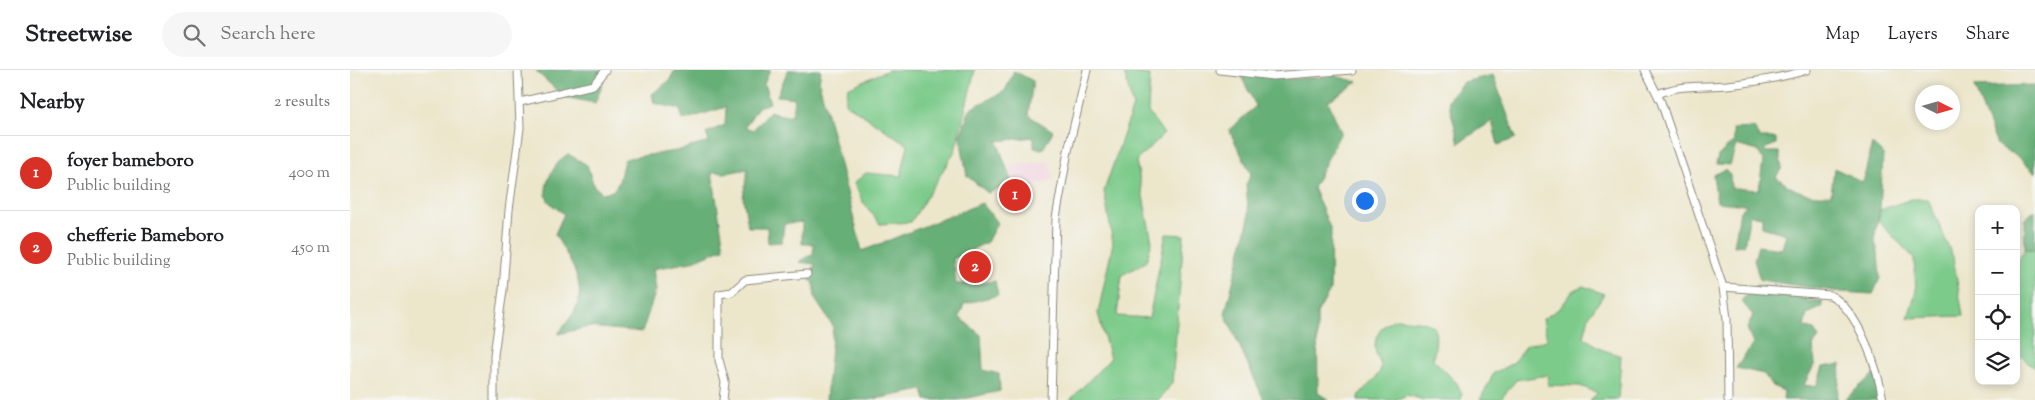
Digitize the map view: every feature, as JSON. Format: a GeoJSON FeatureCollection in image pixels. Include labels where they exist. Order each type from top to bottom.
{"type":"FeatureCollection","features":[{"type":"Feature","properties":{"kind":"street"},"geometry":{"type":"LineString","coordinates":[[494,400],[494,355],[503,290],[509,210],[519,139],[520,102],[518,70]]}},
{"type":"Feature","properties":{"kind":"street"},"geometry":{"type":"LineString","coordinates":[[520,102],[593,85],[605,70]]}},
{"type":"Feature","properties":{"kind":"street"},"geometry":{"type":"LineString","coordinates":[[1051,400],[1055,224],[1068,151],[1087,70]]}},
{"type":"Feature","properties":{"kind":"street"},"geometry":{"type":"LineString","coordinates":[[1220,70],[1295,76],[1352,70]]}},
{"type":"Feature","properties":{"kind":"street"},"geometry":{"type":"LineString","coordinates":[[1645,70],[1658,94],[1723,287],[1726,319],[1728,400]]}},
{"type":"Feature","properties":{"kind":"street"},"geometry":{"type":"LineString","coordinates":[[1658,94],[1676,88],[1752,82],[1792,76],[1805,70]]}},
{"type":"Feature","properties":{"kind":"street"},"geometry":{"type":"LineString","coordinates":[[724,400],[725,382],[719,360],[719,294],[732,292],[745,280],[807,274]]}},
{"type":"Feature","properties":{"kind":"street"},"geometry":{"type":"LineString","coordinates":[[1723,287],[1830,295],[1838,299],[1848,311],[1875,366],[1883,400]]}},
{"type":"Feature","properties":{"kind":"shaded area"},"geometry":{"type":"Polygon","coordinates":[[[1049,161],[1054,180],[1029,188],[1013,180],[1010,166],[1049,161]]]}},
{"type":"Feature","properties":{"kind":"green space"},"geometry":{"type":"Polygon","coordinates":[[[537,70],[608,70],[595,103],[564,97],[537,70]]]}},
{"type":"Feature","properties":{"kind":"green space"},"geometry":{"type":"Polygon","coordinates":[[[675,70],[770,70],[764,84],[770,103],[758,107],[745,127],[753,130],[770,111],[781,115],[792,115],[795,98],[777,96],[788,70],[821,70],[819,82],[862,251],[982,203],[997,223],[987,242],[953,259],[956,284],[976,284],[995,281],[998,295],[964,304],[959,317],[981,335],[983,370],[999,374],[1000,391],[958,400],[926,400],[923,390],[869,400],[826,400],[833,326],[815,299],[814,284],[810,280],[815,264],[799,262],[813,254],[814,244],[802,244],[802,222],[784,224],[782,242],[768,243],[767,227],[748,227],[743,197],[748,169],[726,173],[712,172],[724,248],[691,262],[653,269],[656,290],[642,332],[589,327],[558,334],[576,308],[579,299],[579,289],[578,279],[570,260],[555,234],[564,214],[552,205],[547,198],[546,186],[551,173],[563,157],[568,154],[587,165],[594,186],[602,193],[613,191],[619,182],[624,160],[676,151],[709,142],[706,133],[725,125],[726,107],[683,120],[680,109],[654,103],[652,94],[669,81],[675,70]]]}},
{"type":"Feature","properties":{"kind":"green space"},"geometry":{"type":"Polygon","coordinates":[[[888,70],[975,70],[955,151],[911,222],[880,224],[863,202],[854,183],[866,173],[901,176],[908,145],[845,103],[848,88],[888,70]]]}},
{"type":"Feature","properties":{"kind":"green space"},"geometry":{"type":"Polygon","coordinates":[[[1014,71],[1033,81],[1028,115],[1053,131],[1043,149],[1034,148],[1034,137],[997,141],[1012,183],[988,193],[967,176],[960,136],[970,109],[1005,91],[1014,71]]]}},
{"type":"Feature","properties":{"kind":"green space"},"geometry":{"type":"Polygon","coordinates":[[[1124,72],[1150,75],[1148,112],[1164,134],[1136,161],[1152,242],[1146,262],[1122,275],[1117,316],[1149,318],[1166,234],[1184,235],[1172,383],[1159,400],[1070,400],[1110,359],[1098,313],[1113,243],[1104,191],[1133,107],[1124,72]]]}},
{"type":"Feature","properties":{"kind":"green space"},"geometry":{"type":"Polygon","coordinates":[[[1240,74],[1292,79],[1335,76],[1358,82],[1328,101],[1341,132],[1313,188],[1331,230],[1330,291],[1317,314],[1318,393],[1329,400],[1264,400],[1225,314],[1249,218],[1246,185],[1251,174],[1229,130],[1256,106],[1240,74]]]}},
{"type":"Feature","properties":{"kind":"green space"},"geometry":{"type":"Polygon","coordinates":[[[1493,75],[1516,138],[1498,145],[1492,121],[1459,143],[1448,100],[1463,82],[1493,75]]]}},
{"type":"Feature","properties":{"kind":"green space"},"geometry":{"type":"Polygon","coordinates":[[[2035,85],[2035,173],[2018,157],[1997,145],[1974,87],[2035,85]]]}},
{"type":"Feature","properties":{"kind":"green space"},"geometry":{"type":"Polygon","coordinates":[[[1754,128],[1760,138],[1776,138],[1776,144],[1764,149],[1766,152],[1779,152],[1782,168],[1776,177],[1796,190],[1808,194],[1831,195],[1834,168],[1863,182],[1872,144],[1883,154],[1880,210],[1874,239],[1878,252],[1880,278],[1873,294],[1840,292],[1760,280],[1754,260],[1758,246],[1782,249],[1786,234],[1762,227],[1762,217],[1750,215],[1744,245],[1734,246],[1740,211],[1747,205],[1717,202],[1713,175],[1725,170],[1730,175],[1731,188],[1759,190],[1763,160],[1758,151],[1736,145],[1730,165],[1716,164],[1718,156],[1734,141],[1733,129],[1754,128]]]}},
{"type":"Feature","properties":{"kind":"green space"},"geometry":{"type":"Polygon","coordinates":[[[1912,199],[1928,199],[1953,257],[1963,316],[1908,318],[1916,291],[1914,258],[1878,221],[1880,210],[1912,199]]]}},
{"type":"Feature","properties":{"kind":"green space"},"geometry":{"type":"Polygon","coordinates":[[[2035,210],[2035,249],[2025,249],[2024,220],[2035,210]]]}},
{"type":"Feature","properties":{"kind":"green space"},"geometry":{"type":"Polygon","coordinates":[[[2025,249],[2035,249],[2035,368],[2020,355],[2020,256],[2025,249]]]}},
{"type":"Feature","properties":{"kind":"green space"},"geometry":{"type":"Polygon","coordinates":[[[1756,285],[1808,296],[1806,301],[1823,301],[1821,308],[1807,314],[1804,327],[1814,330],[1819,338],[1813,346],[1815,363],[1804,385],[1816,387],[1823,367],[1841,364],[1837,400],[1783,400],[1784,391],[1772,386],[1764,374],[1736,368],[1753,344],[1747,328],[1753,315],[1741,301],[1756,285]]]}},
{"type":"Feature","properties":{"kind":"green space"},"geometry":{"type":"Polygon","coordinates":[[[1583,286],[1604,294],[1589,316],[1584,337],[1601,349],[1621,356],[1618,399],[1590,400],[1598,393],[1580,386],[1548,385],[1548,375],[1516,380],[1500,400],[1480,400],[1494,373],[1513,363],[1526,345],[1547,340],[1543,319],[1560,308],[1573,291],[1583,286]]]}},
{"type":"Feature","properties":{"kind":"green space"},"geometry":{"type":"Polygon","coordinates":[[[1396,319],[1418,321],[1431,325],[1436,336],[1433,359],[1457,383],[1462,394],[1461,400],[1423,400],[1408,395],[1394,400],[1358,400],[1359,395],[1380,371],[1381,366],[1375,347],[1379,332],[1386,324],[1396,319]]]}},
{"type":"Feature","properties":{"kind":"green space"},"geometry":{"type":"Polygon","coordinates":[[[1875,373],[1880,400],[1844,400],[1875,373]]]}},
{"type":"Feature","properties":{"kind":"place","name":"foyer bameboro"},"geometry":{"type":"Point","coordinates":[1015,195]}},
{"type":"Feature","properties":{"kind":"place","name":"chefferie Bameboro"},"geometry":{"type":"Point","coordinates":[975,267]}}]}
